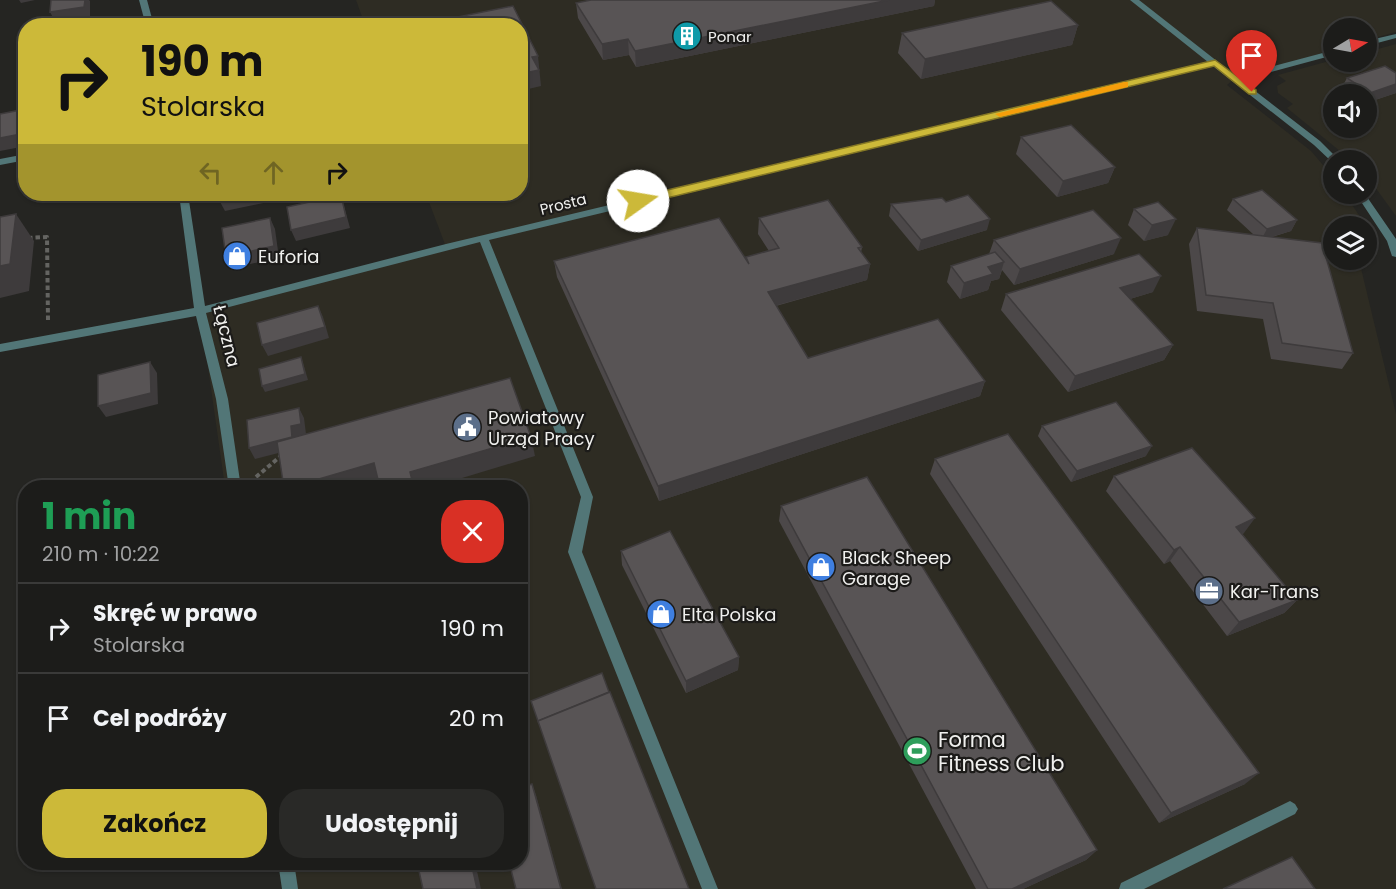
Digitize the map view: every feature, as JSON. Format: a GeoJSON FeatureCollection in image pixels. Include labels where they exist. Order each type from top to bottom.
{"type":"FeatureCollection","features":[{"type":"Feature","properties":{"kind":"street"},"geometry":{"type":"LineString","coordinates":[[143,0],[148,18]]}},
{"type":"Feature","properties":{"kind":"street"},"geometry":{"type":"LineString","coordinates":[[1134,0],[1324,150]]}},
{"type":"Feature","properties":{"kind":"street"},"geometry":{"type":"LineString","coordinates":[[1377,41],[1396,36]]}},
{"type":"Feature","properties":{"kind":"street"},"geometry":{"type":"LineString","coordinates":[[1234,79],[1323,55]]}},
{"type":"Feature","properties":{"kind":"street","name":"Prosta"},"geometry":{"type":"LineString","coordinates":[[0,348],[200,311],[483,238],[1215,63]]}},
{"type":"Feature","properties":{"kind":"street"},"geometry":{"type":"LineString","coordinates":[[0,162],[18,159]]}},
{"type":"Feature","properties":{"kind":"street","name":"Łączna"},"geometry":{"type":"LineString","coordinates":[[184,201],[200,311],[222,399],[234,480]]}},
{"type":"Feature","properties":{"kind":"street"},"geometry":{"type":"LineString","coordinates":[[1367,204],[1392,242],[1396,254]]}},
{"type":"Feature","properties":{"kind":"street"},"geometry":{"type":"LineString","coordinates":[[483,238],[587,497],[575,552],[710,889]]}},
{"type":"Feature","properties":{"kind":"street"},"geometry":{"type":"LineString","coordinates":[[1127,889],[1290,809]]}},
{"type":"Feature","properties":{"kind":"street"},"geometry":{"type":"LineString","coordinates":[[287,870],[290,889]]}},
{"type":"Feature","properties":{"kind":"path"},"geometry":{"type":"LineString","coordinates":[[24,238],[47,237],[48,339]]}},
{"type":"Feature","properties":{"kind":"path"},"geometry":{"type":"LineString","coordinates":[[252,480],[281,455],[293,452]]}},
{"type":"Feature","properties":{"kind":"shaded area"},"geometry":{"type":"Polygon","coordinates":[[[356,0],[1396,0],[1396,32],[1377,37],[1377,18],[1323,18],[1323,53],[1234,79],[1227,85],[1311,151],[1323,165],[1323,204],[1352,204],[1359,216],[1323,216],[1323,270],[1361,270],[1396,414],[1396,889],[282,889],[279,870],[528,870],[528,480],[224,480],[200,311],[446,247],[429,201],[528,201],[528,18],[362,18],[356,0]]]}},
{"type":"Feature","properties":{"kind":"shaded area"},"geometry":{"type":"Polygon","coordinates":[[[1396,44],[1396,216],[1377,190],[1377,150],[1339,150],[1324,138],[1377,138],[1377,84],[1323,84],[1323,137],[1287,108],[1293,104],[1278,93],[1277,86],[1286,81],[1278,75],[1323,63],[1323,72],[1377,72],[1377,49],[1396,44]]]}},
{"type":"Feature","properties":{"kind":"building"},"geometry":{"type":"Polygon","coordinates":[[[51,0],[85,0],[84,7],[50,12],[51,0]]]}},
{"type":"Feature","properties":{"kind":"building","name":"Ponar"},"geometry":{"type":"Polygon","coordinates":[[[591,0],[889,0],[635,51],[628,39],[602,44],[576,3],[591,0]]]}},
{"type":"Feature","properties":{"kind":"building"},"geometry":{"type":"Polygon","coordinates":[[[1051,1],[1078,25],[925,59],[902,33],[1051,1]]]}},
{"type":"Feature","properties":{"kind":"building"},"geometry":{"type":"Polygon","coordinates":[[[513,6],[519,18],[453,18],[513,6]]]}},
{"type":"Feature","properties":{"kind":"building"},"geometry":{"type":"Polygon","coordinates":[[[528,36],[538,56],[532,57],[539,70],[528,72],[528,36]]]}},
{"type":"Feature","properties":{"kind":"building"},"geometry":{"type":"Polygon","coordinates":[[[1385,66],[1396,73],[1396,84],[1377,91],[1377,84],[1356,84],[1347,78],[1366,72],[1377,72],[1377,69],[1385,66]]]}},
{"type":"Feature","properties":{"kind":"building"},"geometry":{"type":"Polygon","coordinates":[[[18,111],[18,135],[0,138],[0,114],[18,111]]]}},
{"type":"Feature","properties":{"kind":"building"},"geometry":{"type":"Polygon","coordinates":[[[1071,125],[1115,167],[1063,181],[1021,137],[1071,125]]]}},
{"type":"Feature","properties":{"kind":"building"},"geometry":{"type":"Polygon","coordinates":[[[1262,190],[1297,220],[1267,229],[1233,199],[1262,190]]]}},
{"type":"Feature","properties":{"kind":"building"},"geometry":{"type":"Polygon","coordinates":[[[968,195],[990,219],[921,240],[891,204],[942,198],[946,202],[968,195]]]}},
{"type":"Feature","properties":{"kind":"building"},"geometry":{"type":"Polygon","coordinates":[[[828,200],[862,247],[858,248],[870,264],[768,292],[808,358],[938,319],[985,381],[658,486],[554,261],[719,218],[749,264],[746,257],[779,248],[759,218],[828,200]]]}},
{"type":"Feature","properties":{"kind":"building"},"geometry":{"type":"Polygon","coordinates":[[[314,201],[342,201],[346,217],[291,230],[287,207],[314,201]]]}},
{"type":"Feature","properties":{"kind":"building"},"geometry":{"type":"Polygon","coordinates":[[[1158,202],[1176,219],[1152,225],[1134,209],[1158,202]]]}},
{"type":"Feature","properties":{"kind":"building"},"geometry":{"type":"Polygon","coordinates":[[[1093,210],[1121,238],[1020,269],[994,240],[1093,210]]]}},
{"type":"Feature","properties":{"kind":"building"},"geometry":{"type":"Polygon","coordinates":[[[16,214],[10,264],[0,266],[0,217],[16,214]]]}},
{"type":"Feature","properties":{"kind":"building"},"geometry":{"type":"Polygon","coordinates":[[[270,218],[274,246],[226,257],[222,228],[270,218]]]}},
{"type":"Feature","properties":{"kind":"building"},"geometry":{"type":"Polygon","coordinates":[[[1197,228],[1322,243],[1323,270],[1330,270],[1353,353],[1282,343],[1273,303],[1206,295],[1197,228]]]}},
{"type":"Feature","properties":{"kind":"building"},"geometry":{"type":"Polygon","coordinates":[[[995,252],[1004,262],[988,267],[993,274],[964,283],[951,266],[995,252]]]}},
{"type":"Feature","properties":{"kind":"building"},"geometry":{"type":"Polygon","coordinates":[[[1139,254],[1161,276],[1120,288],[1173,345],[1075,376],[1006,294],[1139,254]]]}},
{"type":"Feature","properties":{"kind":"building"},"geometry":{"type":"Polygon","coordinates":[[[318,306],[325,327],[262,345],[257,323],[318,306]]]}},
{"type":"Feature","properties":{"kind":"building"},"geometry":{"type":"Polygon","coordinates":[[[301,357],[305,374],[262,386],[259,369],[301,357]]]}},
{"type":"Feature","properties":{"kind":"building"},"geometry":{"type":"Polygon","coordinates":[[[150,362],[151,393],[98,406],[98,375],[150,362]]]}},
{"type":"Feature","properties":{"kind":"building","name":"Powiatowy Urząd Pracy"},"geometry":{"type":"Polygon","coordinates":[[[510,378],[531,437],[410,472],[412,480],[378,480],[374,463],[316,480],[283,480],[277,442],[510,378]]]}},
{"type":"Feature","properties":{"kind":"building"},"geometry":{"type":"Polygon","coordinates":[[[1116,402],[1152,446],[1077,471],[1042,426],[1116,402]]]}},
{"type":"Feature","properties":{"kind":"building"},"geometry":{"type":"Polygon","coordinates":[[[299,408],[301,424],[291,426],[292,437],[249,448],[247,420],[299,408]]]}},
{"type":"Feature","properties":{"kind":"building"},"geometry":{"type":"Polygon","coordinates":[[[1008,434],[1259,773],[1171,813],[935,459],[1008,434]]]}},
{"type":"Feature","properties":{"kind":"building"},"geometry":{"type":"Polygon","coordinates":[[[1192,448],[1255,518],[1236,527],[1297,600],[1239,622],[1180,547],[1174,550],[1114,476],[1192,448]]]}},
{"type":"Feature","properties":{"kind":"building"},"geometry":{"type":"Polygon","coordinates":[[[867,477],[1097,850],[1012,889],[988,889],[781,506],[867,477]]]}},
{"type":"Feature","properties":{"kind":"building"},"geometry":{"type":"Polygon","coordinates":[[[670,531],[739,657],[686,681],[621,551],[670,531]]]}},
{"type":"Feature","properties":{"kind":"building"},"geometry":{"type":"Polygon","coordinates":[[[602,673],[609,692],[538,721],[539,724],[531,701],[602,673]]]}},
{"type":"Feature","properties":{"kind":"building"},"geometry":{"type":"Polygon","coordinates":[[[610,692],[689,889],[596,889],[538,721],[610,692]]]}},
{"type":"Feature","properties":{"kind":"building"},"geometry":{"type":"Polygon","coordinates":[[[532,784],[561,889],[516,889],[511,870],[528,870],[528,785],[532,784]]]}},
{"type":"Feature","properties":{"kind":"building"},"geometry":{"type":"Polygon","coordinates":[[[1292,857],[1315,889],[1223,889],[1292,857]]]}},
{"type":"Feature","properties":{"kind":"building"},"geometry":{"type":"Polygon","coordinates":[[[419,870],[473,870],[477,889],[423,889],[419,870]]]}},
{"type":"Feature","properties":{"kind":"slow traffic"},"geometry":{"type":"LineString","coordinates":[[1000,114],[1124,85]]}},
{"type":"Feature","properties":{"kind":"place","name":"Ponar"},"geometry":{"type":"Point","coordinates":[687,36]}},
{"type":"Feature","properties":{"kind":"place","name":"Euforia"},"geometry":{"type":"Point","coordinates":[237,256]}},
{"type":"Feature","properties":{"kind":"place","name":"Powiatowy Urząd Pracy"},"geometry":{"type":"Point","coordinates":[467,427]}},
{"type":"Feature","properties":{"kind":"place","name":"Black Sheep Garage"},"geometry":{"type":"Point","coordinates":[821,567]}},
{"type":"Feature","properties":{"kind":"place","name":"Kar-Trans"},"geometry":{"type":"Point","coordinates":[1209,591]}},
{"type":"Feature","properties":{"kind":"place","name":"Elta Polska"},"geometry":{"type":"Point","coordinates":[661,614]}},
{"type":"Feature","properties":{"kind":"place","name":"Forma Fitness Club"},"geometry":{"type":"Point","coordinates":[917,751]}},
{"type":"Feature","properties":{"kind":"route"},"geometry":{"type":"LineString","coordinates":[[638,201],[1215,63],[1252,92]]}}]}
